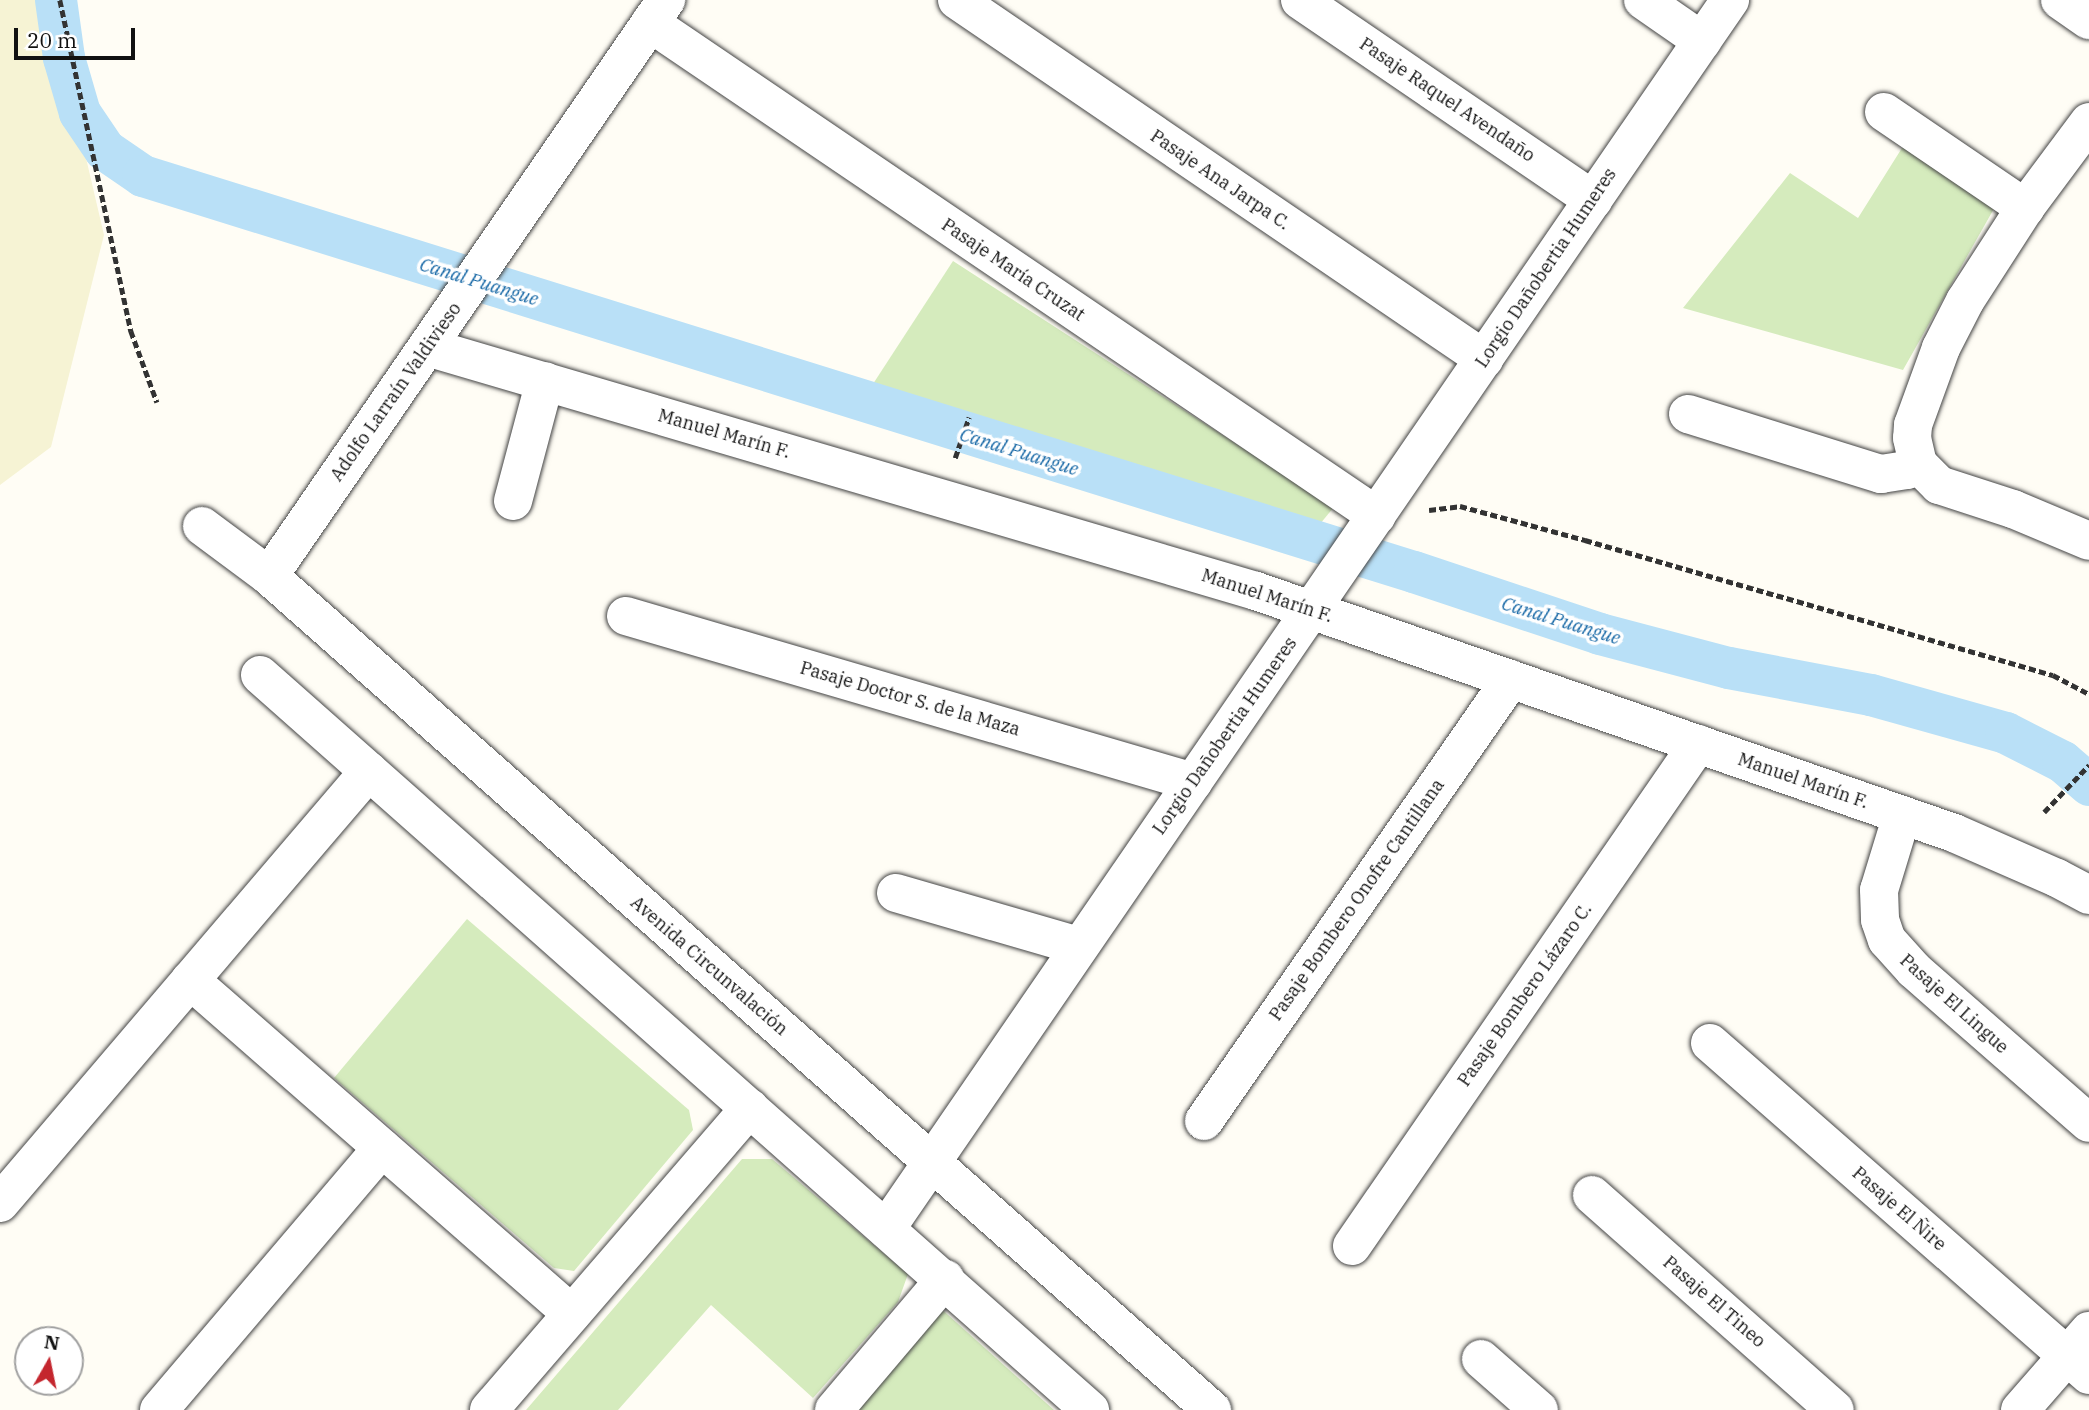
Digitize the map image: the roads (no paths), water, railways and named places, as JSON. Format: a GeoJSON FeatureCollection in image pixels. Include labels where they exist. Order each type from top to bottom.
{"type":"FeatureCollection","features":[{"type":"Feature","properties":{"kind":"street","name":"Pasaje Ana Jarpa C."},"geometry":{"type":"LineString","coordinates":[[957,0],[1483,359]]}},
{"type":"Feature","properties":{"kind":"street","name":"Pasaje Raquel Avendaño"},"geometry":{"type":"LineString","coordinates":[[1300,0],[1593,200]]}},
{"type":"Feature","properties":{"kind":"street"},"geometry":{"type":"LineString","coordinates":[[1643,0],[1702,41]]}},
{"type":"Feature","properties":{"kind":"street","name":"Lorgio Dañobertia Humeres"},"geometry":{"type":"LineString","coordinates":[[886,1229],[1730,0]]}},
{"type":"Feature","properties":{"kind":"street"},"geometry":{"type":"LineString","coordinates":[[2060,0],[2089,20]]}},
{"type":"Feature","properties":{"kind":"street","name":"Adolfo Larraín Valdivieso"},"geometry":{"type":"LineString","coordinates":[[269,576],[658,12]]}},
{"type":"Feature","properties":{"kind":"street","name":"Pasaje María Cruzat"},"geometry":{"type":"LineString","coordinates":[[658,12],[1371,525]]}},
{"type":"Feature","properties":{"kind":"street"},"geometry":{"type":"LineString","coordinates":[[1884,112],[2025,208]]}},
{"type":"Feature","properties":{"kind":"street"},"geometry":{"type":"LineString","coordinates":[[2089,122],[2025,208],[1965,301],[1941,348],[1913,425],[1912,438],[1918,464],[1927,476],[1952,491],[2013,509],[2089,541]]}},
{"type":"Feature","properties":{"kind":"street","name":"Manuel Marín F."},"geometry":{"type":"LineString","coordinates":[[428,347],[1312,610],[1902,815],[2005,854],[2089,895]]}},
{"type":"Feature","properties":{"kind":"street"},"geometry":{"type":"LineString","coordinates":[[513,501],[545,381]]}},
{"type":"Feature","properties":{"kind":"street"},"geometry":{"type":"LineString","coordinates":[[1688,414],[1881,474],[1907,470],[1918,464]]}},
{"type":"Feature","properties":{"kind":"street","name":"Avenida Circunvalación"},"geometry":{"type":"LineString","coordinates":[[202,526],[269,576],[1212,1410]]}},
{"type":"Feature","properties":{"kind":"street","name":"Pasaje Doctor S. de la Maza"},"geometry":{"type":"LineString","coordinates":[[626,616],[1193,782]]}},
{"type":"Feature","properties":{"kind":"street"},"geometry":{"type":"LineString","coordinates":[[260,675],[886,1229],[946,1279],[1090,1410]]}},
{"type":"Feature","properties":{"kind":"street","name":"Pasaje Bombero Onofre Cantillana"},"geometry":{"type":"LineString","coordinates":[[1204,1121],[1511,679]]}},
{"type":"Feature","properties":{"kind":"street","name":"Pasaje Bombero Lázaro C."},"geometry":{"type":"LineString","coordinates":[[1352,1246],[1698,744]]}},
{"type":"Feature","properties":{"kind":"street"},"geometry":{"type":"LineString","coordinates":[[0,1203],[369,771]]}},
{"type":"Feature","properties":{"kind":"street","name":"Pasaje El Lingue"},"geometry":{"type":"LineString","coordinates":[[1902,815],[1879,890],[1880,920],[1887,940],[1914,970],[2089,1124]]}},
{"type":"Feature","properties":{"kind":"street"},"geometry":{"type":"LineString","coordinates":[[895,893],[1079,946]]}},
{"type":"Feature","properties":{"kind":"street"},"geometry":{"type":"LineString","coordinates":[[190,980],[572,1314]]}},
{"type":"Feature","properties":{"kind":"street","name":"Pasaje El Ñire"},"geometry":{"type":"LineString","coordinates":[[1710,1043],[2082,1354]]}},
{"type":"Feature","properties":{"kind":"street"},"geometry":{"type":"LineString","coordinates":[[489,1410],[750,1108]]}},
{"type":"Feature","properties":{"kind":"street"},"geometry":{"type":"LineString","coordinates":[[159,1410],[382,1148]]}},
{"type":"Feature","properties":{"kind":"street","name":"Pasaje El Tineo"},"geometry":{"type":"LineString","coordinates":[[1592,1195],[1835,1410]]}},
{"type":"Feature","properties":{"kind":"street"},"geometry":{"type":"LineString","coordinates":[[834,1410],[946,1279]]}},
{"type":"Feature","properties":{"kind":"street"},"geometry":{"type":"LineString","coordinates":[[2020,1410],[2082,1354]]}},
{"type":"Feature","properties":{"kind":"street"},"geometry":{"type":"LineString","coordinates":[[1481,1359],[1539,1410]]}},
{"type":"Feature","properties":{"kind":"waterway","name":"Canal Puangue"},"geometry":{"type":"LineString","coordinates":[[56,0],[64,58],[80,113],[105,150],[143,176],[1414,572],[1600,634],[1729,668],[1871,695],[2006,733],[2063,762],[2089,785]]}}]}
